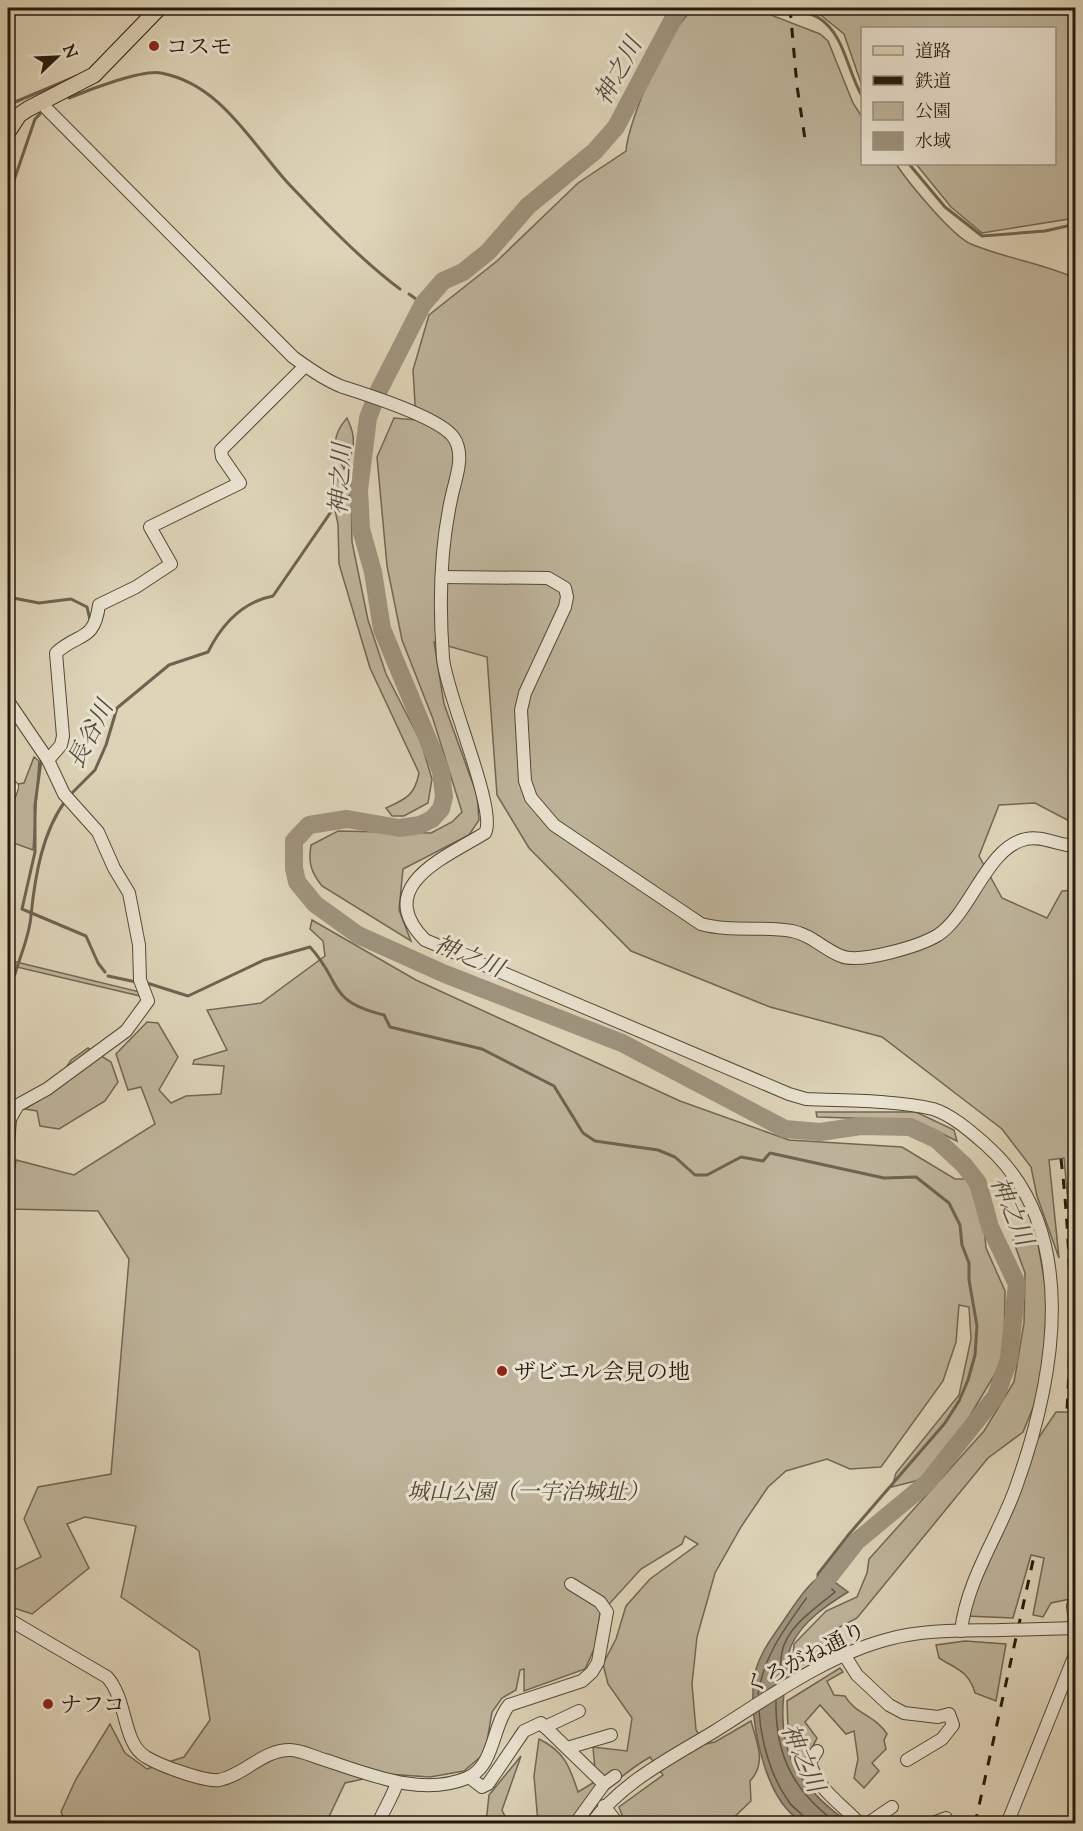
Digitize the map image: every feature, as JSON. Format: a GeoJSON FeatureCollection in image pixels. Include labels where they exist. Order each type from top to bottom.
{"type":"FeatureCollection","features":[{"type":"Feature","properties":{"kind":"main road"},"geometry":{"type":"LineString","coordinates":[[8,132],[19,115],[94,75],[159,8]]}},
{"type":"Feature","properties":{"kind":"street"},"geometry":{"type":"LineString","coordinates":[[41,103],[292,357],[347,388],[444,427],[457,444],[458,469],[447,518],[442,577],[442,636],[448,689],[485,801],[488,827],[414,879],[407,897],[410,915],[418,933],[424,940],[573,1005],[789,1094],[806,1099],[918,1107],[948,1116],[996,1153],[1015,1174],[1042,1226],[1052,1288],[1046,1380],[1017,1485],[977,1575],[961,1631]]}},
{"type":"Feature","properties":{"kind":"street"},"geometry":{"type":"LineString","coordinates":[[48,760],[61,745],[63,736],[56,653],[88,634],[97,623],[99,605],[136,587],[171,564],[150,527],[240,483],[222,458],[221,450],[305,366]]}},
{"type":"Feature","properties":{"kind":"street"},"geometry":{"type":"LineString","coordinates":[[442,577],[548,578],[565,588],[567,597],[565,607],[525,693],[521,710],[525,781],[531,798],[554,825],[701,924],[714,927],[790,931],[815,939],[840,956],[865,958],[924,943],[938,935],[950,925],[1001,853],[1015,842],[1028,838],[1076,846]]}},
{"type":"Feature","properties":{"kind":"street"},"geometry":{"type":"LineString","coordinates":[[8,701],[48,760],[67,798],[98,832],[114,868],[129,892],[139,945],[140,980],[148,1001],[126,1031],[47,1089],[18,1105],[10,1119],[8,1144]]}},
{"type":"Feature","properties":{"kind":"street"},"geometry":{"type":"LineString","coordinates":[[8,784],[12,787],[8,799]]}},
{"type":"Feature","properties":{"kind":"street"},"geometry":{"type":"LineString","coordinates":[[8,1619],[106,1677],[117,1689],[136,1749],[160,1764],[219,1780],[268,1754],[292,1750],[397,1783],[447,1784],[469,1777],[489,1754],[499,1721],[509,1705],[582,1681],[598,1662],[607,1612],[600,1602],[570,1584]]}},
{"type":"Feature","properties":{"kind":"street"},"geometry":{"type":"LineString","coordinates":[[1076,1598],[1073,1606],[1076,1630]]}},
{"type":"Feature","properties":{"kind":"street","name":"くろがね通り"},"geometry":{"type":"LineString","coordinates":[[591,1824],[604,1806],[644,1773],[833,1662],[886,1639],[915,1633],[1076,1630]]}},
{"type":"Feature","properties":{"kind":"street"},"geometry":{"type":"LineString","coordinates":[[1007,1824],[1076,1652]]}},
{"type":"Feature","properties":{"kind":"street"},"geometry":{"type":"LineString","coordinates":[[845,1656],[857,1675],[889,1705],[904,1713],[938,1717],[949,1714],[953,1725],[942,1739],[907,1760]]}},
{"type":"Feature","properties":{"kind":"street"},"geometry":{"type":"LineString","coordinates":[[545,1726],[579,1712]]}},
{"type":"Feature","properties":{"kind":"street"},"geometry":{"type":"LineString","coordinates":[[469,1777],[482,1787],[488,1784],[524,1731],[541,1723],[567,1748],[610,1780],[575,1824]]}},
{"type":"Feature","properties":{"kind":"street"},"geometry":{"type":"LineString","coordinates":[[567,1748],[611,1735]]}},
{"type":"Feature","properties":{"kind":"street"},"geometry":{"type":"LineString","coordinates":[[817,1751],[810,1762],[813,1776],[826,1794],[842,1804],[860,1824]]}},
{"type":"Feature","properties":{"kind":"street"},"geometry":{"type":"LineString","coordinates":[[378,1824],[384,1809],[392,1799],[397,1783]]}},
{"type":"Feature","properties":{"kind":"street"},"geometry":{"type":"LineString","coordinates":[[604,1806],[618,1824]]}},
{"type":"Feature","properties":{"kind":"street"},"geometry":{"type":"LineString","coordinates":[[867,1824],[892,1807]]}},
{"type":"Feature","properties":{"kind":"street"},"geometry":{"type":"LineString","coordinates":[[930,1824],[946,1818]]}},
{"type":"Feature","properties":{"kind":"green space"},"geometry":{"type":"Polygon","coordinates":[[[695,8],[753,8],[820,34],[828,41],[853,103],[861,115],[861,165],[897,165],[942,220],[971,244],[1075,278],[1075,824],[1035,803],[999,805],[979,856],[1002,898],[1047,918],[1062,891],[1075,890],[1075,1258],[1073,1259],[1064,1158],[1049,1160],[1059,1258],[1037,1196],[1031,1167],[1002,1129],[882,1037],[770,1007],[631,951],[529,848],[497,795],[487,657],[434,642],[444,704],[477,795],[479,820],[469,835],[403,869],[399,910],[411,941],[322,886],[311,867],[311,845],[338,831],[431,833],[452,822],[462,812],[433,719],[402,640],[387,566],[377,457],[394,418],[416,420],[413,370],[429,315],[497,261],[578,183],[626,151],[634,118],[652,74],[662,53],[685,18],[695,8]]]}},
{"type":"Feature","properties":{"kind":"green space"},"geometry":{"type":"Polygon","coordinates":[[[812,8],[1075,8],[1075,218],[982,233],[951,207],[917,165],[1056,165],[1056,27],[861,27],[861,83],[844,34],[812,8]]]}},
{"type":"Feature","properties":{"kind":"green space"},"geometry":{"type":"Polygon","coordinates":[[[347,418],[353,444],[351,456],[344,469],[337,455],[335,442],[347,418]]]}},
{"type":"Feature","properties":{"kind":"green space"},"geometry":{"type":"Polygon","coordinates":[[[342,474],[349,479],[351,487],[352,542],[368,620],[386,674],[421,742],[432,779],[428,803],[404,816],[392,816],[386,808],[399,802],[412,791],[419,773],[370,668],[339,564],[338,524],[333,501],[337,478],[342,474]]]}},
{"type":"Feature","properties":{"kind":"green space"},"geometry":{"type":"Polygon","coordinates":[[[34,757],[39,761],[33,850],[8,841],[8,808],[18,784],[24,783],[34,757]]]}},
{"type":"Feature","properties":{"kind":"green space","name":"城山公園（一宇治城址）"},"geometry":{"type":"Polygon","coordinates":[[[312,920],[416,980],[680,1101],[789,1140],[902,1147],[955,1179],[968,1179],[984,1227],[986,1248],[1005,1291],[1004,1359],[959,1434],[919,1480],[892,1487],[896,1473],[959,1395],[971,1339],[969,1307],[959,1305],[956,1342],[943,1381],[881,1467],[850,1469],[827,1459],[786,1471],[768,1487],[741,1527],[715,1573],[697,1637],[692,1684],[696,1730],[706,1744],[715,1742],[751,1721],[759,1752],[758,1767],[750,1781],[751,1801],[728,1823],[625,1823],[619,1807],[663,1775],[650,1757],[611,1786],[579,1823],[538,1823],[534,1776],[539,1739],[560,1754],[572,1775],[578,1792],[596,1781],[593,1747],[627,1751],[632,1718],[608,1684],[603,1664],[616,1639],[626,1606],[650,1579],[698,1544],[685,1536],[682,1544],[641,1569],[600,1614],[595,1647],[585,1669],[524,1691],[524,1669],[520,1670],[516,1690],[502,1698],[492,1712],[485,1753],[464,1771],[430,1777],[386,1774],[345,1783],[326,1823],[66,1823],[61,1812],[76,1779],[110,1724],[125,1753],[147,1769],[184,1757],[210,1720],[199,1651],[121,1597],[136,1526],[85,1517],[67,1524],[89,1568],[32,1614],[8,1606],[8,1573],[41,1557],[24,1519],[38,1487],[111,1474],[129,1259],[98,1211],[9,1209],[16,1160],[74,1175],[155,1124],[141,1087],[128,1090],[116,1054],[147,1022],[158,1023],[178,1057],[159,1090],[171,1103],[186,1096],[221,1094],[224,1066],[193,1064],[194,1060],[227,1050],[207,1010],[261,1003],[325,956],[323,941],[310,929],[312,920]]]}},
{"type":"Feature","properties":{"kind":"green space"},"geometry":{"type":"Polygon","coordinates":[[[8,960],[140,992],[140,996],[8,965],[8,960]]]}},
{"type":"Feature","properties":{"kind":"green space"},"geometry":{"type":"Polygon","coordinates":[[[88,1048],[111,1062],[118,1082],[105,1101],[59,1129],[40,1126],[37,1111],[25,1109],[50,1093],[71,1060],[88,1048]]]}},
{"type":"Feature","properties":{"kind":"green space"},"geometry":{"type":"Polygon","coordinates":[[[816,1112],[916,1112],[954,1130],[957,1141],[914,1120],[817,1117],[816,1112]]]}},
{"type":"Feature","properties":{"kind":"green space"},"geometry":{"type":"Polygon","coordinates":[[[1036,1232],[1047,1296],[1044,1357],[1039,1393],[1023,1432],[988,1458],[857,1618],[838,1628],[828,1651],[792,1670],[794,1644],[826,1611],[857,1597],[867,1573],[869,1559],[984,1431],[1014,1382],[1024,1323],[1025,1273],[1013,1240],[1036,1232]]]}},
{"type":"Feature","properties":{"kind":"green space"},"geometry":{"type":"Polygon","coordinates":[[[1074,1400],[1076,1578],[1070,1599],[1051,1603],[1043,1617],[1033,1615],[1044,1558],[1031,1555],[1013,1618],[966,1616],[1035,1443],[1056,1412],[1072,1412],[1074,1400]]]}},
{"type":"Feature","properties":{"kind":"green space"},"geometry":{"type":"Polygon","coordinates":[[[965,1641],[1006,1644],[996,1701],[975,1693],[965,1675],[939,1658],[936,1645],[965,1641]]]}},
{"type":"Feature","properties":{"kind":"green space"},"geometry":{"type":"Polygon","coordinates":[[[840,1668],[843,1672],[827,1681],[834,1695],[845,1696],[854,1707],[877,1723],[887,1734],[884,1740],[886,1749],[872,1763],[879,1771],[864,1788],[854,1778],[858,1759],[854,1731],[846,1734],[820,1705],[805,1722],[817,1738],[807,1758],[807,1775],[788,1730],[787,1701],[840,1668]]]}},
{"type":"Feature","properties":{"kind":"green space"},"geometry":{"type":"Polygon","coordinates":[[[521,1756],[502,1810],[508,1823],[486,1823],[489,1795],[521,1756]]]}},
{"type":"Feature","properties":{"kind":"water"},"geometry":{"type":"Polygon","coordinates":[[[824,1574],[848,1592],[809,1621],[790,1648],[783,1703],[783,1725],[792,1762],[802,1778],[814,1794],[849,1823],[803,1823],[788,1810],[777,1795],[763,1761],[753,1702],[753,1684],[762,1655],[803,1593],[824,1574]]]}},
{"type":"Feature","properties":{"kind":"waterway","name":"神之川"},"geometry":{"type":"LineString","coordinates":[[679,8],[616,127],[595,151],[528,206],[488,252],[463,272],[443,281],[423,304],[378,392],[368,418],[359,490],[361,529],[373,572],[382,629],[441,771],[444,797],[441,809],[432,819],[420,825],[399,828],[347,819],[309,825],[294,841],[294,868],[297,882],[315,904],[358,935],[445,974],[622,1043],[785,1129],[820,1132],[861,1126],[910,1127],[936,1139],[964,1165],[978,1183],[990,1227],[1017,1284],[1009,1359],[996,1396],[927,1483],[857,1541],[815,1595]]}},
{"type":"Feature","properties":{"kind":"waterway"},"geometry":{"type":"LineString","coordinates":[[787,8],[812,14],[828,25],[840,44],[861,94]]}},
{"type":"Feature","properties":{"kind":"waterway"},"geometry":{"type":"LineString","coordinates":[[69,98],[115,81],[153,73],[182,79],[200,89],[232,116],[287,182],[327,223],[356,252],[400,289]]}},
{"type":"Feature","properties":{"kind":"waterway"},"geometry":{"type":"LineString","coordinates":[[8,105],[77,76]]}},
{"type":"Feature","properties":{"kind":"waterway"},"geometry":{"type":"LineString","coordinates":[[9,216],[9,195],[35,119],[40,114]]}},
{"type":"Feature","properties":{"kind":"waterway"},"geometry":{"type":"LineString","coordinates":[[910,165],[945,207],[982,236],[1045,231],[1076,224]]}},
{"type":"Feature","properties":{"kind":"waterway"},"geometry":{"type":"LineString","coordinates":[[409,294],[423,304]]}},
{"type":"Feature","properties":{"kind":"waterway","name":"長谷川"},"geometry":{"type":"LineString","coordinates":[[70,795],[95,770],[106,745],[117,708],[169,665],[208,652],[220,632],[234,616],[252,603],[273,596],[335,506],[359,490]]}},
{"type":"Feature","properties":{"kind":"waterway"},"geometry":{"type":"LineString","coordinates":[[8,597],[39,603],[71,599],[87,607],[90,620]]}},
{"type":"Feature","properties":{"kind":"waterway"},"geometry":{"type":"LineString","coordinates":[[41,761],[35,805],[35,852],[22,909],[86,936],[98,963],[105,972]]}},
{"type":"Feature","properties":{"kind":"waterway","name":"長谷川"},"geometry":{"type":"LineString","coordinates":[[8,980],[15,974],[27,938],[45,840],[66,800]]}},
{"type":"Feature","properties":{"kind":"waterway"},"geometry":{"type":"LineString","coordinates":[[147,983],[188,996],[264,960],[310,947],[344,997],[353,1004],[384,1015],[390,1027],[482,1049],[554,1086],[583,1133],[595,1141],[658,1150],[675,1157],[695,1175],[707,1175],[741,1157],[763,1161],[770,1153],[884,1178],[916,1177],[949,1203],[960,1225],[962,1245],[969,1263],[969,1280],[977,1326],[975,1355],[968,1380],[959,1401],[945,1423],[850,1533],[818,1574],[818,1580]]}},
{"type":"Feature","properties":{"kind":"waterway"},"geometry":{"type":"LineString","coordinates":[[108,976],[136,982]]}},
{"type":"Feature","properties":{"kind":"railway"},"geometry":{"type":"LineString","coordinates":[[790,8],[797,86],[805,139]]}},
{"type":"Feature","properties":{"kind":"railway"},"geometry":{"type":"LineString","coordinates":[[1061,1159],[1070,1284],[1067,1410]]}},
{"type":"Feature","properties":{"kind":"railway"},"geometry":{"type":"LineString","coordinates":[[975,1824],[1034,1556]]}},
{"type":"Feature","properties":{"kind":"place","name":"コスモ"},"geometry":{"type":"Point","coordinates":[154,46]}},
{"type":"Feature","properties":{"kind":"place","name":"ザビエル会見の地"},"geometry":{"type":"Point","coordinates":[502,1371]}},
{"type":"Feature","properties":{"kind":"place","name":"ナフコ"},"geometry":{"type":"Point","coordinates":[48,1704]}}]}
